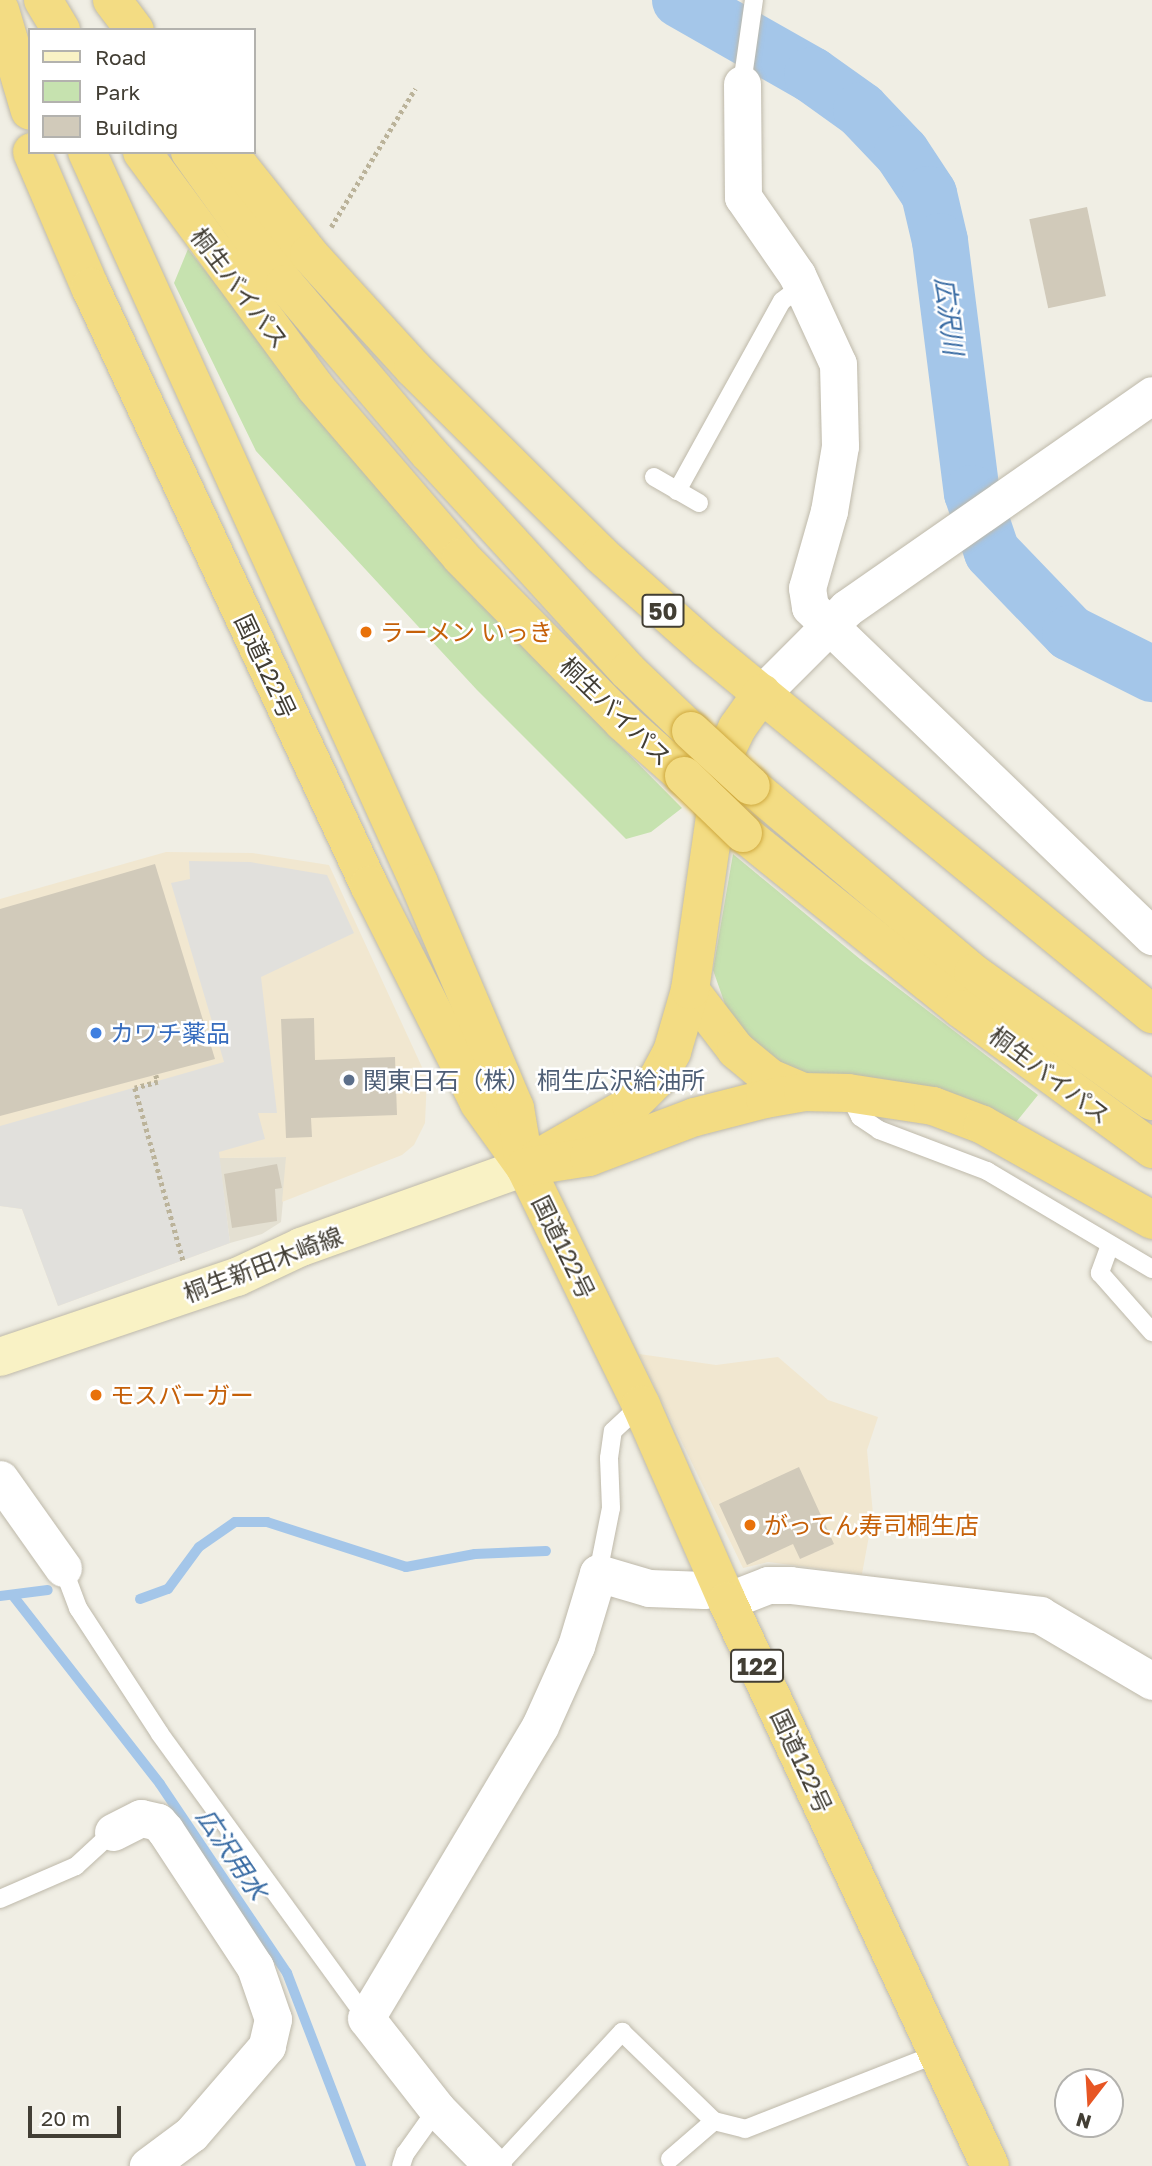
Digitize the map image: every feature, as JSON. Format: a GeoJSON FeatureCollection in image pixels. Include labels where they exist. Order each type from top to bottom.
{"type":"FeatureCollection","features":[{"type":"Feature","properties":{"kind":"highway"},"geometry":{"type":"LineString","coordinates":[[34,0],[41,28]]}},
{"type":"Feature","properties":{"kind":"highway"},"geometry":{"type":"LineString","coordinates":[[43,0],[60,28]]}},
{"type":"Feature","properties":{"kind":"highway"},"geometry":{"type":"LineString","coordinates":[[89,0],[106,28]]}},
{"type":"Feature","properties":{"kind":"highway"},"geometry":{"type":"LineString","coordinates":[[112,0],[133,28]]}},
{"type":"Feature","properties":{"kind":"highway"},"geometry":{"type":"LineString","coordinates":[[0,10],[28,104]]}},
{"type":"Feature","properties":{"kind":"highway","name":"国道122号"},"geometry":{"type":"LineString","coordinates":[[0,81],[28,143]]}},
{"type":"Feature","properties":{"kind":"highway","name":"国道122号"},"geometry":{"type":"LineString","coordinates":[[33,154],[69,238],[369,884],[479,1103],[525,1167],[640,1405],[723,1593],[990,2166]]}},
{"type":"Feature","properties":{"kind":"highway"},"geometry":{"type":"LineString","coordinates":[[48,154],[69,205],[69,238]]}},
{"type":"Feature","properties":{"kind":"highway","name":"国道122号"},"geometry":{"type":"LineString","coordinates":[[88,154],[419,883],[515,1108],[525,1167]]}},
{"type":"Feature","properties":{"kind":"highway","name":"桐生バイパス"},"geometry":{"type":"LineString","coordinates":[[143,154],[198,233],[315,387],[461,557],[622,722],[684,776],[743,833],[971,1017],[1152,1149]]}},
{"type":"Feature","properties":{"kind":"highway","name":"桐生バイパス"},"geometry":{"type":"LineString","coordinates":[[191,154],[230,212],[285,284],[495,529],[691,731],[751,786],[973,973],[1152,1101]]}},
{"type":"Feature","properties":{"kind":"highway","name":"50"},"geometry":{"type":"LineString","coordinates":[[230,154],[309,254],[536,494],[656,605],[1152,1014]]}},
{"type":"Feature","properties":{"kind":"highway"},"geometry":{"type":"LineString","coordinates":[[525,1167],[644,1094],[671,1052],[690,990],[724,755],[762,694]]}},
{"type":"Feature","properties":{"kind":"highway"},"geometry":{"type":"LineString","coordinates":[[690,990],[736,1050],[770,1078],[803,1092]]}},
{"type":"Feature","properties":{"kind":"highway"},"geometry":{"type":"LineString","coordinates":[[525,1167],[589,1157],[695,1117],[803,1092],[848,1093],[933,1106],[984,1125],[1152,1220]]}},
{"type":"Feature","properties":{"kind":"main road","name":"桐生新田木崎線"},"geometry":{"type":"LineString","coordinates":[[3,1348],[237,1277],[301,1247],[525,1167]]}},
{"type":"Feature","properties":{"kind":"street"},"geometry":{"type":"LineString","coordinates":[[745,73],[743,197],[802,286],[838,364],[837,471],[806,597],[828,623],[1152,936]]}},
{"type":"Feature","properties":{"kind":"street"},"geometry":{"type":"LineString","coordinates":[[762,694],[828,623],[961,525],[1152,395]]}},
{"type":"Feature","properties":{"kind":"street"},"geometry":{"type":"LineString","coordinates":[[0,1479],[63,1569]]}},
{"type":"Feature","properties":{"kind":"street"},"geometry":{"type":"LineString","coordinates":[[495,2166],[437,2109],[366,2018],[540,1726],[576,1646],[598,1573],[649,1588],[723,1593],[768,1585],[790,1585],[1040,1615],[1152,1681]]}},
{"type":"Feature","properties":{"kind":"street"},"geometry":{"type":"LineString","coordinates":[[113,1832],[141,1818],[158,1822],[165,1830],[255,1967],[273,2019],[267,2046],[191,2134],[148,2166]]}},
{"type":"Feature","properties":{"kind":"lane"},"geometry":{"type":"LineString","coordinates":[[745,73],[754,0]]}},
{"type":"Feature","properties":{"kind":"lane"},"geometry":{"type":"LineString","coordinates":[[677,491],[782,301],[802,286]]}},
{"type":"Feature","properties":{"kind":"lane"},"geometry":{"type":"LineString","coordinates":[[654,477],[699,503]]}},
{"type":"Feature","properties":{"kind":"lane"},"geometry":{"type":"LineString","coordinates":[[848,1093],[860,1117],[880,1130],[987,1171],[1050,1205],[1152,1269]]}},
{"type":"Feature","properties":{"kind":"lane"},"geometry":{"type":"LineString","coordinates":[[1110,1245],[1100,1273],[1152,1332]]}},
{"type":"Feature","properties":{"kind":"lane"},"geometry":{"type":"LineString","coordinates":[[598,1573],[611,1508],[608,1458],[613,1431],[640,1405]]}},
{"type":"Feature","properties":{"kind":"lane"},"geometry":{"type":"LineString","coordinates":[[63,1569],[78,1608],[160,1734],[366,2018]]}},
{"type":"Feature","properties":{"kind":"lane"},"geometry":{"type":"LineString","coordinates":[[0,1899],[76,1866],[113,1832]]}},
{"type":"Feature","properties":{"kind":"lane"},"geometry":{"type":"LineString","coordinates":[[495,2166],[622,2032],[714,2120],[745,2129],[939,2053]]}},
{"type":"Feature","properties":{"kind":"lane"},"geometry":{"type":"LineString","coordinates":[[401,2166],[405,2154],[437,2109]]}},
{"type":"Feature","properties":{"kind":"lane"},"geometry":{"type":"LineString","coordinates":[[669,2164],[714,2120]]}},
{"type":"Feature","properties":{"kind":"path"},"geometry":{"type":"LineString","coordinates":[[309,254],[326,236],[415,89]]}},
{"type":"Feature","properties":{"kind":"path"},"geometry":{"type":"LineString","coordinates":[[156,1075],[158,1082],[135,1088],[185,1268]]}},
{"type":"Feature","properties":{"kind":"shaded area"},"geometry":{"type":"Polygon","coordinates":[[[166,852],[252,853],[329,865],[427,1078],[425,1123],[414,1145],[402,1155],[282,1202],[286,1157],[219,1158],[230,1243],[58,1306],[22,1209],[0,1206],[0,899],[166,852]]]}},
{"type":"Feature","properties":{"kind":"shaded area"},"geometry":{"type":"Polygon","coordinates":[[[189,861],[250,862],[327,875],[354,933],[261,977],[277,1113],[258,1113],[265,1139],[219,1152],[230,1243],[58,1306],[22,1209],[0,1206],[0,1126],[224,1062],[171,883],[190,879],[189,861]]]}},
{"type":"Feature","properties":{"kind":"shaded area"},"geometry":{"type":"Polygon","coordinates":[[[287,1157],[281,1222],[262,1234],[230,1243],[219,1158],[287,1157]]]}},
{"type":"Feature","properties":{"kind":"shaded area"},"geometry":{"type":"Polygon","coordinates":[[[639,1354],[716,1365],[778,1357],[828,1400],[878,1417],[867,1450],[873,1514],[862,1574],[768,1562],[743,1568],[639,1354]]]}},
{"type":"Feature","properties":{"kind":"green space"},"geometry":{"type":"Polygon","coordinates":[[[188,249],[320,416],[593,718],[682,808],[651,832],[626,839],[477,690],[256,451],[174,283],[188,249]]]}},
{"type":"Feature","properties":{"kind":"green space"},"geometry":{"type":"Polygon","coordinates":[[[733,854],[860,959],[1038,1095],[1013,1126],[785,1070],[732,1024],[713,970],[733,854]]]}},
{"type":"Feature","properties":{"kind":"building"},"geometry":{"type":"Polygon","coordinates":[[[1087,207],[1106,296],[1048,308],[1029,219],[1087,207]]]}},
{"type":"Feature","properties":{"kind":"building"},"geometry":{"type":"Polygon","coordinates":[[[155,864],[215,1059],[0,1116],[0,909],[155,864]]]}},
{"type":"Feature","properties":{"kind":"building"},"geometry":{"type":"Polygon","coordinates":[[[314,1018],[315,1060],[395,1057],[397,1115],[311,1118],[312,1137],[286,1138],[281,1019],[314,1018]]]}},
{"type":"Feature","properties":{"kind":"building"},"geometry":{"type":"Polygon","coordinates":[[[277,1164],[282,1188],[275,1189],[277,1221],[232,1228],[224,1174],[277,1164]]]}},
{"type":"Feature","properties":{"kind":"building"},"geometry":{"type":"Polygon","coordinates":[[[799,1467],[834,1544],[800,1559],[793,1544],[747,1565],[719,1504],[799,1467]]]}},
{"type":"Feature","properties":{"kind":"waterway","name":"広沢川"},"geometry":{"type":"LineString","coordinates":[[680,0],[812,75],[861,110],[902,153],[929,194],[940,241],[972,493],[992,552],[1070,633],[1152,674]]}},
{"type":"Feature","properties":{"kind":"waterway"},"geometry":{"type":"LineString","coordinates":[[140,1599],[168,1589],[199,1547],[235,1522],[267,1522],[406,1567],[475,1554],[546,1551]]}},
{"type":"Feature","properties":{"kind":"waterway"},"geometry":{"type":"LineString","coordinates":[[0,1596],[48,1590]]}},
{"type":"Feature","properties":{"kind":"waterway","name":"広沢用水"},"geometry":{"type":"LineString","coordinates":[[14,1597],[160,1784],[287,1973],[361,2166]]}},
{"type":"Feature","properties":{"kind":"place","name":"ラーメン いっき"},"geometry":{"type":"Point","coordinates":[366,632]}},
{"type":"Feature","properties":{"kind":"place","name":"カワチ薬品"},"geometry":{"type":"Point","coordinates":[96,1033]}},
{"type":"Feature","properties":{"kind":"place","name":"関東日石（株） 桐生広沢給油所"},"geometry":{"type":"Point","coordinates":[349,1080]}},
{"type":"Feature","properties":{"kind":"place","name":"モスバーガー"},"geometry":{"type":"Point","coordinates":[96,1395]}},
{"type":"Feature","properties":{"kind":"place","name":"がってん寿司桐生店"},"geometry":{"type":"Point","coordinates":[750,1525]}}]}
